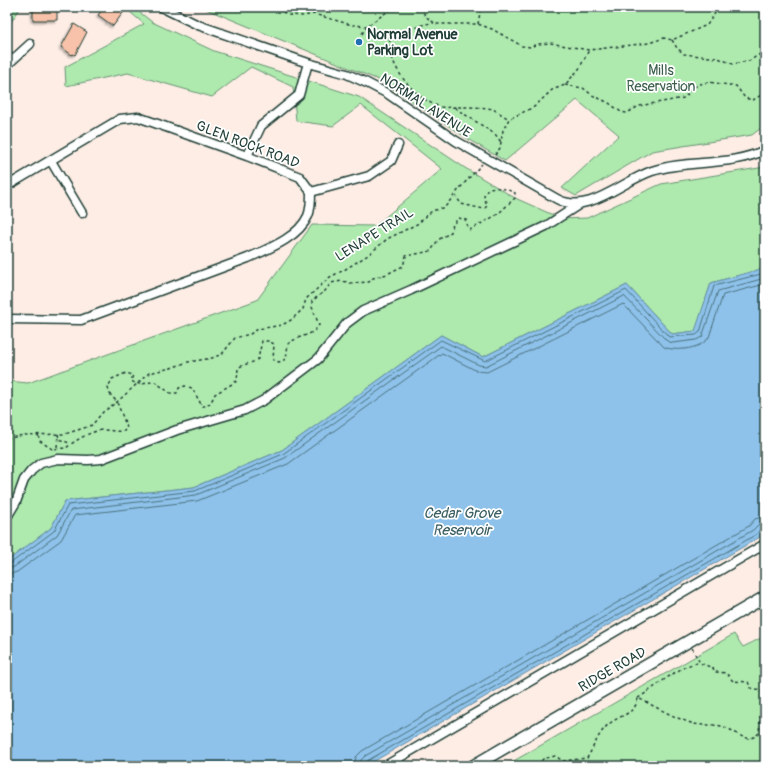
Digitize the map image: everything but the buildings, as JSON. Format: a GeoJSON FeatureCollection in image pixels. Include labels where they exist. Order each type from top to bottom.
{"type":"FeatureCollection","features":[{"type":"Feature","properties":{"kind":"main road","name":"RIDGE ROAD"},"geometry":{"type":"LineString","coordinates":[[473,766],[765,597]]}},
{"type":"Feature","properties":{"kind":"street","name":"NORMAL AVENUE"},"geometry":{"type":"LineString","coordinates":[[161,7],[198,25],[308,63],[347,74],[388,94],[456,141],[562,202],[580,204]]}},
{"type":"Feature","properties":{"kind":"street"},"geometry":{"type":"LineString","coordinates":[[7,65],[30,44]]}},
{"type":"Feature","properties":{"kind":"street"},"geometry":{"type":"LineString","coordinates":[[247,156],[261,126],[300,95],[308,63]]}},
{"type":"Feature","properties":{"kind":"street","name":"GLEN ROCK ROAD"},"geometry":{"type":"LineString","coordinates":[[7,186],[120,119],[138,117],[247,156],[300,177],[311,192]]}},
{"type":"Feature","properties":{"kind":"street"},"geometry":{"type":"LineString","coordinates":[[7,319],[81,320],[270,248],[303,225],[309,215],[311,192],[369,176],[391,161],[398,145]]}},
{"type":"Feature","properties":{"kind":"street"},"geometry":{"type":"LineString","coordinates":[[7,517],[16,502],[24,480],[32,470],[41,463],[58,459],[88,460],[101,458],[177,430],[245,410],[264,400],[318,359],[347,323],[363,311],[418,287],[546,226],[580,204],[590,202],[652,171],[673,166],[744,158],[765,150]]}},
{"type":"Feature","properties":{"kind":"street"},"geometry":{"type":"LineString","coordinates":[[51,161],[82,212]]}},
{"type":"Feature","properties":{"kind":"street"},"geometry":{"type":"LineString","coordinates":[[384,766],[765,544]]}},
{"type":"Feature","properties":{"kind":"path"},"geometry":{"type":"LineString","coordinates":[[272,7],[289,15],[304,16],[314,14],[352,25],[367,26],[384,38],[390,39],[427,24],[478,24],[492,29],[522,46],[531,47],[538,44],[550,44],[590,50],[649,43],[664,38],[672,40],[707,24],[715,13],[715,7]]}},
{"type":"Feature","properties":{"kind":"path"},"geometry":{"type":"LineString","coordinates":[[362,34],[367,26],[394,7]]}},
{"type":"Feature","properties":{"kind":"path"},"geometry":{"type":"LineString","coordinates":[[421,7],[426,16],[436,24]]}},
{"type":"Feature","properties":{"kind":"path"},"geometry":{"type":"LineString","coordinates":[[478,24],[481,7]]}},
{"type":"Feature","properties":{"kind":"path"},"geometry":{"type":"LineString","coordinates":[[390,39],[389,46],[394,63],[409,86],[436,105],[448,108],[488,108],[509,119],[534,107],[552,90],[565,85],[579,69],[590,50]]}},
{"type":"Feature","properties":{"kind":"path"},"geometry":{"type":"LineString","coordinates":[[672,40],[677,48],[684,54],[718,58],[733,64],[749,61],[765,51]]}},
{"type":"Feature","properties":{"kind":"path"},"geometry":{"type":"LineString","coordinates":[[565,85],[583,88],[592,95],[627,114],[639,106],[684,98],[694,88],[708,82],[736,86],[745,98],[753,100],[765,92]]}},
{"type":"Feature","properties":{"kind":"path"},"geometry":{"type":"LineString","coordinates":[[454,107],[495,134],[501,142]]}},
{"type":"Feature","properties":{"kind":"path","name":"LENAPE TRAIL"},"geometry":{"type":"LineString","coordinates":[[7,439],[16,436],[65,434],[92,425],[102,412],[117,402],[149,373],[188,362],[212,358],[222,354],[236,338],[250,334],[258,329],[282,325],[292,320],[303,309],[306,299],[330,277],[368,255],[387,239],[417,224],[432,211],[445,207],[456,196],[460,188],[480,166],[497,154],[503,130],[509,119]]}},
{"type":"Feature","properties":{"kind":"path"},"geometry":{"type":"LineString","coordinates":[[38,435],[40,441],[50,448],[66,448],[70,443],[101,430],[124,431],[127,428],[117,402],[110,394],[108,388],[112,379],[120,374],[130,373],[132,375],[131,381],[137,384],[143,385],[154,381],[170,393],[176,393],[179,388],[192,388],[194,394],[198,396],[202,406],[206,406],[212,402],[215,394],[237,380],[238,368],[247,363],[252,364],[258,359],[262,341],[269,340],[274,344],[273,360],[279,362],[287,357],[288,344],[292,340],[316,331],[319,325],[312,307],[312,301],[325,291],[331,283],[342,281],[351,283],[369,282],[373,278],[387,274],[403,266],[406,256],[431,251],[438,240],[451,232],[453,224],[459,218],[466,220],[470,230],[498,214],[515,198],[515,193],[509,189],[492,187],[488,189],[484,196],[487,206],[484,209],[461,204],[456,196]]}},
{"type":"Feature","properties":{"kind":"path"},"geometry":{"type":"LineString","coordinates":[[58,434],[59,439],[70,443]]}},
{"type":"Feature","properties":{"kind":"path"},"geometry":{"type":"LineString","coordinates":[[57,447],[58,434]]}},
{"type":"Feature","properties":{"kind":"path"},"geometry":{"type":"LineString","coordinates":[[688,642],[700,663]]}},
{"type":"Feature","properties":{"kind":"path"},"geometry":{"type":"LineString","coordinates":[[541,766],[540,762],[543,759],[554,756],[563,761],[587,758],[602,732],[609,724],[634,709],[638,698],[680,670],[696,663],[713,668],[715,672],[726,673],[733,681],[748,682],[751,688],[761,690],[762,696],[759,733],[755,737],[748,739],[741,737],[724,727],[691,723],[676,718],[638,698]]}},
{"type":"Feature","properties":{"kind":"path"},"geometry":{"type":"LineString","coordinates":[[762,696],[765,700]]}},
{"type":"Feature","properties":{"kind":"path"},"geometry":{"type":"LineString","coordinates":[[760,717],[765,725]]}},
{"type":"Feature","properties":{"kind":"green space"},"geometry":{"type":"Polygon","coordinates":[[[7,7],[21,7],[7,28],[7,7]]]}},
{"type":"Feature","properties":{"kind":"green space"},"geometry":{"type":"Polygon","coordinates":[[[124,7],[133,7],[152,22],[214,51],[359,97],[465,168],[515,198],[562,219],[587,218],[661,184],[765,167],[765,268],[711,283],[696,331],[672,334],[627,285],[483,357],[441,335],[282,450],[194,487],[65,501],[51,528],[7,561],[7,381],[28,383],[257,300],[312,225],[375,226],[442,169],[361,105],[333,126],[296,121],[293,87],[251,67],[212,97],[128,73],[66,86],[65,67],[144,24],[124,7]]]}},
{"type":"Feature","properties":{"kind":"green space","name":"Mills Reservation"},"geometry":{"type":"Polygon","coordinates":[[[201,7],[765,7],[765,125],[752,135],[652,151],[576,196],[562,188],[619,135],[577,100],[505,161],[471,141],[381,81],[201,7]]]}},
{"type":"Feature","properties":{"kind":"green space"},"geometry":{"type":"Polygon","coordinates":[[[734,634],[743,647],[765,636],[765,766],[505,766],[734,634]]]}},
{"type":"Feature","properties":{"kind":"water","name":"Cedar Grove Reservoir"},"geometry":{"type":"Polygon","coordinates":[[[765,268],[765,529],[760,537],[366,766],[7,766],[7,561],[51,528],[65,501],[194,487],[282,450],[441,335],[483,357],[627,285],[672,334],[695,331],[711,283],[765,268]]]}},
{"type":"Feature","properties":{"kind":"place","name":"Normal Avenue Parking Lot"},"geometry":{"type":"Point","coordinates":[359,42]}}]}
